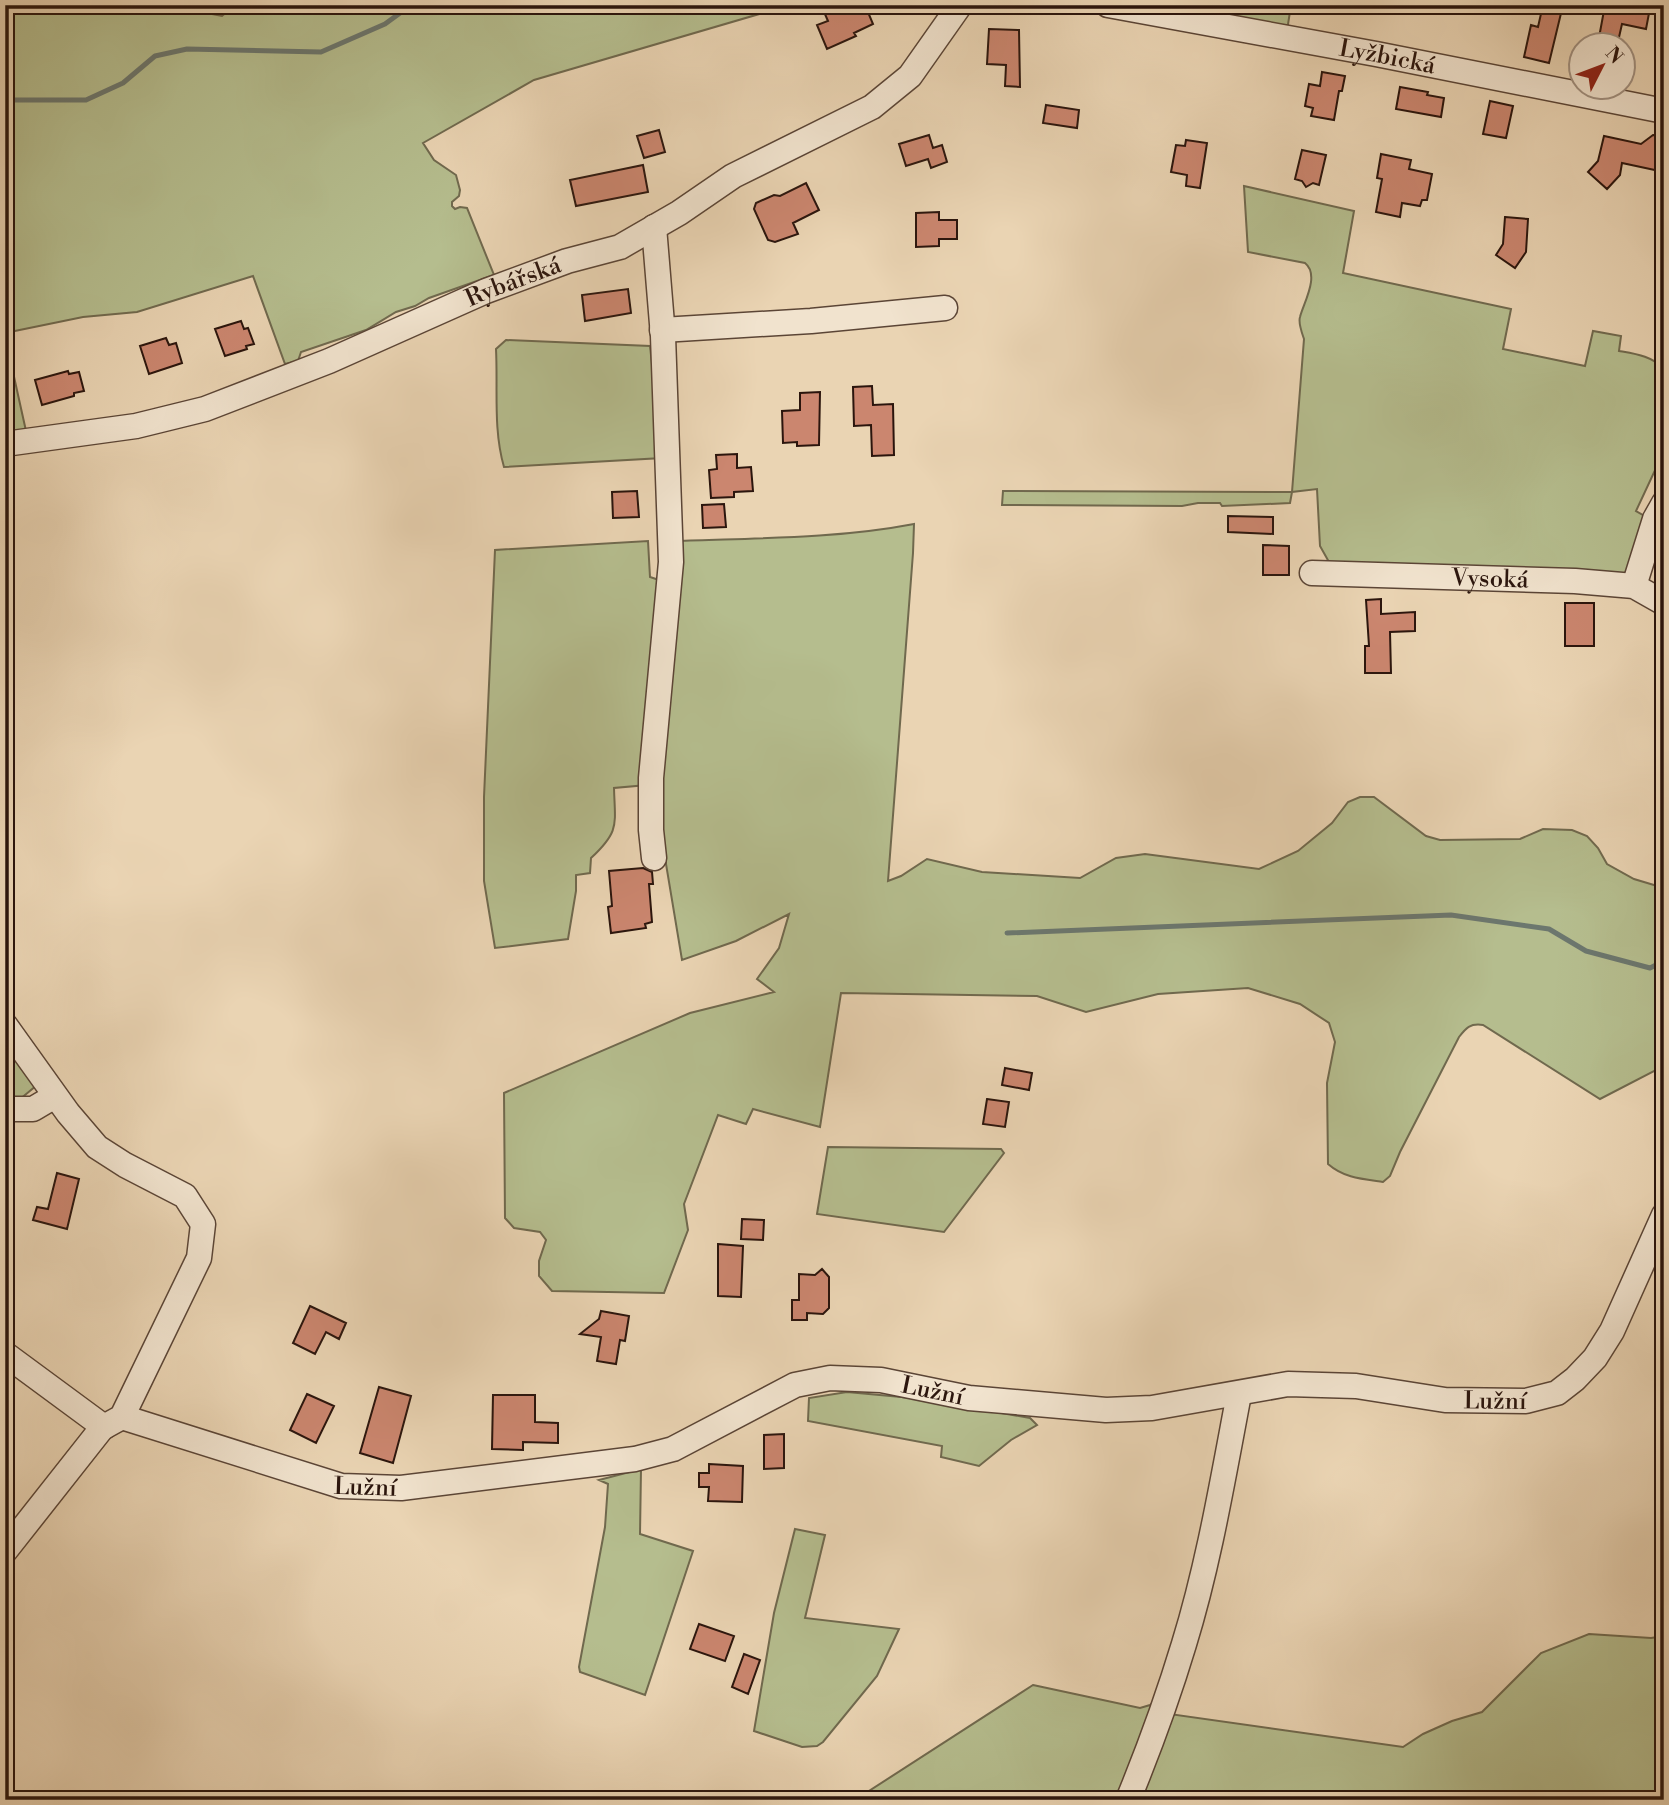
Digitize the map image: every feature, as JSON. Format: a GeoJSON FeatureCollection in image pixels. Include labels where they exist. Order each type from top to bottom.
{"type":"FeatureCollection","features":[{"type":"Feature","properties":{"kind":"street","name":"Rybářská"},"geometry":{"type":"LineString","coordinates":[[5,444],[136,426],[205,409],[329,361],[486,291],[567,261],[620,247],[733,176],[872,107],[910,76],[960,5]]}},
{"type":"Feature","properties":{"kind":"street","name":"Lyžbická"},"geometry":{"type":"LineString","coordinates":[[1108,5],[1664,111]]}},
{"type":"Feature","properties":{"kind":"street"},"geometry":{"type":"LineString","coordinates":[[654,227],[670,484],[671,562],[651,778],[654,858]]}},
{"type":"Feature","properties":{"kind":"street"},"geometry":{"type":"LineString","coordinates":[[662,330],[945,309]]}},
{"type":"Feature","properties":{"kind":"street"},"geometry":{"type":"LineString","coordinates":[[1634,586],[1655,519],[1664,503]]}},
{"type":"Feature","properties":{"kind":"street","name":"Vysoká"},"geometry":{"type":"LineString","coordinates":[[1312,573],[1574,581],[1634,586],[1664,603]]}},
{"type":"Feature","properties":{"kind":"street"},"geometry":{"type":"LineString","coordinates":[[5,1025],[55,1096],[97,1147],[125,1165],[185,1196],[203,1224],[199,1258],[113,1422],[78,1457],[44,1505],[5,1551]]}},
{"type":"Feature","properties":{"kind":"street"},"geometry":{"type":"LineString","coordinates":[[5,1109],[33,1109],[55,1096]]}},
{"type":"Feature","properties":{"kind":"street","name":"Lužní"},"geometry":{"type":"LineString","coordinates":[[5,1354],[113,1422],[341,1486],[401,1488],[635,1459],[673,1449],[795,1385],[830,1378],[881,1380],[969,1398],[1106,1410],[1152,1408],[1288,1384],[1356,1386],[1445,1400],[1526,1401],[1557,1393],[1595,1358],[1612,1331],[1664,1216]]}},
{"type":"Feature","properties":{"kind":"street"},"geometry":{"type":"LineString","coordinates":[[1128,1800],[1185,1644],[1215,1523],[1239,1394]]}},
{"type":"Feature","properties":{"kind":"green space"},"geometry":{"type":"Polygon","coordinates":[[[165,5],[222,16],[235,5],[790,5],[534,80],[423,143],[434,160],[456,175],[460,190],[452,206],[455,209],[467,208],[494,275],[396,312],[366,330],[301,352],[298,361],[285,364],[253,276],[137,312],[83,317],[5,333],[5,7],[165,5]]]}},
{"type":"Feature","properties":{"kind":"green space"},"geometry":{"type":"Polygon","coordinates":[[[1147,5],[1291,5],[1287,31],[1147,5]]]}},
{"type":"Feature","properties":{"kind":"green space"},"geometry":{"type":"Polygon","coordinates":[[[1244,186],[1354,211],[1343,273],[1511,309],[1503,349],[1585,366],[1593,331],[1621,336],[1619,351],[1649,358],[1664,369],[1664,451],[1636,511],[1648,518],[1627,580],[1329,562],[1320,546],[1317,489],[1292,492],[1304,339],[1300,319],[1310,289],[1311,274],[1305,263],[1248,252],[1244,186]]]}},
{"type":"Feature","properties":{"kind":"green space"},"geometry":{"type":"Polygon","coordinates":[[[5,336],[26,431],[5,434],[5,336]]]}},
{"type":"Feature","properties":{"kind":"green space"},"geometry":{"type":"Polygon","coordinates":[[[506,340],[650,346],[662,458],[504,467],[497,424],[496,349],[506,340]]]}},
{"type":"Feature","properties":{"kind":"green space"},"geometry":{"type":"Polygon","coordinates":[[[1003,491],[1292,492],[1290,503],[1222,506],[1220,503],[1182,506],[1002,505],[1003,491]]]}},
{"type":"Feature","properties":{"kind":"green space"},"geometry":{"type":"Polygon","coordinates":[[[914,524],[888,881],[927,859],[982,872],[1080,878],[1116,858],[1145,854],[1259,869],[1298,851],[1332,823],[1348,802],[1360,797],[1374,797],[1426,836],[1440,840],[1520,839],[1543,829],[1572,830],[1587,836],[1607,864],[1634,879],[1664,888],[1664,1066],[1600,1099],[1483,1025],[1472,1026],[1459,1037],[1390,1176],[1383,1182],[1347,1175],[1328,1164],[1327,1083],[1335,1042],[1329,1023],[1300,1004],[1248,988],[1158,994],[1086,1012],[1037,996],[841,993],[820,1127],[753,1109],[746,1124],[718,1115],[684,1204],[688,1230],[664,1293],[552,1291],[539,1276],[539,1261],[546,1240],[540,1232],[514,1228],[505,1218],[504,1093],[690,1013],[774,992],[757,979],[779,948],[789,914],[736,941],[682,960],[659,822],[676,541],[825,535],[914,524]]]}},
{"type":"Feature","properties":{"kind":"green space"},"geometry":{"type":"Polygon","coordinates":[[[648,541],[650,577],[659,580],[647,785],[614,788],[614,827],[607,841],[591,858],[590,873],[576,875],[568,939],[495,948],[484,881],[484,797],[495,550],[648,541]]]}},
{"type":"Feature","properties":{"kind":"green space"},"geometry":{"type":"Polygon","coordinates":[[[5,1036],[37,1085],[19,1100],[5,1097],[5,1036]]]}},
{"type":"Feature","properties":{"kind":"green space"},"geometry":{"type":"Polygon","coordinates":[[[828,1147],[1001,1149],[1004,1153],[944,1232],[817,1214],[828,1147]]]}},
{"type":"Feature","properties":{"kind":"green space"},"geometry":{"type":"Polygon","coordinates":[[[847,1392],[923,1399],[1030,1418],[1037,1425],[1011,1440],[979,1466],[941,1457],[942,1446],[808,1421],[809,1398],[847,1392]]]}},
{"type":"Feature","properties":{"kind":"green space"},"geometry":{"type":"Polygon","coordinates":[[[641,1469],[640,1534],[693,1551],[645,1695],[580,1672],[579,1667],[605,1527],[608,1484],[599,1480],[641,1469]]]}},
{"type":"Feature","properties":{"kind":"green space"},"geometry":{"type":"Polygon","coordinates":[[[795,1529],[825,1535],[805,1618],[899,1629],[877,1676],[823,1742],[817,1746],[802,1747],[754,1731],[774,1613],[795,1529]]]}},
{"type":"Feature","properties":{"kind":"green space"},"geometry":{"type":"Polygon","coordinates":[[[1589,1634],[1651,1638],[1664,1636],[1664,1800],[1134,1800],[1170,1714],[1403,1747],[1423,1734],[1452,1721],[1482,1712],[1541,1653],[1589,1634]]]}},
{"type":"Feature","properties":{"kind":"green space"},"geometry":{"type":"Polygon","coordinates":[[[1033,1685],[1140,1708],[1150,1705],[1160,1697],[1119,1800],[855,1800],[1033,1685]]]}},
{"type":"Feature","properties":{"kind":"building"},"geometry":{"type":"Polygon","coordinates":[[[821,5],[865,5],[873,24],[854,33],[856,36],[827,49],[817,25],[828,21],[821,5]]]}},
{"type":"Feature","properties":{"kind":"building"},"geometry":{"type":"Polygon","coordinates":[[[1543,5],[1563,5],[1549,63],[1524,57],[1531,25],[1538,27],[1543,5]]]}},
{"type":"Feature","properties":{"kind":"building"},"geometry":{"type":"Polygon","coordinates":[[[1605,5],[1650,8],[1646,29],[1622,24],[1620,32],[1600,32],[1605,5]]]}},
{"type":"Feature","properties":{"kind":"building"},"geometry":{"type":"Polygon","coordinates":[[[989,29],[1019,30],[1020,87],[1005,86],[1006,65],[987,64],[989,29]]]}},
{"type":"Feature","properties":{"kind":"building"},"geometry":{"type":"Polygon","coordinates":[[[1322,72],[1345,76],[1342,91],[1339,91],[1334,120],[1311,116],[1313,108],[1305,106],[1309,84],[1320,86],[1322,72]]]}},
{"type":"Feature","properties":{"kind":"building"},"geometry":{"type":"Polygon","coordinates":[[[1400,87],[1444,98],[1441,117],[1396,109],[1400,87]]]}},
{"type":"Feature","properties":{"kind":"building"},"geometry":{"type":"Polygon","coordinates":[[[1490,101],[1513,106],[1506,138],[1483,134],[1490,101]]]}},
{"type":"Feature","properties":{"kind":"building"},"geometry":{"type":"Polygon","coordinates":[[[1046,105],[1079,110],[1077,128],[1043,123],[1046,105]]]}},
{"type":"Feature","properties":{"kind":"building"},"geometry":{"type":"Polygon","coordinates":[[[659,130],[665,152],[644,158],[637,136],[659,130]]]}},
{"type":"Feature","properties":{"kind":"building"},"geometry":{"type":"Polygon","coordinates":[[[929,135],[933,148],[942,145],[947,162],[931,168],[928,159],[906,166],[899,144],[929,135]]]}},
{"type":"Feature","properties":{"kind":"building"},"geometry":{"type":"Polygon","coordinates":[[[1653,135],[1659,136],[1664,144],[1664,172],[1622,163],[1620,175],[1607,189],[1588,172],[1598,161],[1604,136],[1641,144],[1653,135]]]}},
{"type":"Feature","properties":{"kind":"building"},"geometry":{"type":"Polygon","coordinates":[[[1186,140],[1207,143],[1200,188],[1186,186],[1187,175],[1171,172],[1176,145],[1185,146],[1186,140]]]}},
{"type":"Feature","properties":{"kind":"building"},"geometry":{"type":"Polygon","coordinates":[[[1302,150],[1326,155],[1319,185],[1313,183],[1306,187],[1302,181],[1295,179],[1302,150]]]}},
{"type":"Feature","properties":{"kind":"building"},"geometry":{"type":"Polygon","coordinates":[[[1381,154],[1411,160],[1409,169],[1432,174],[1427,200],[1422,200],[1420,206],[1402,203],[1400,217],[1376,212],[1382,179],[1377,178],[1381,154]]]}},
{"type":"Feature","properties":{"kind":"building"},"geometry":{"type":"Polygon","coordinates":[[[643,165],[648,192],[576,206],[570,180],[643,165]]]}},
{"type":"Feature","properties":{"kind":"building"},"geometry":{"type":"Polygon","coordinates":[[[806,183],[819,210],[793,223],[798,234],[775,242],[768,240],[754,209],[756,203],[774,195],[780,196],[806,183]]]}},
{"type":"Feature","properties":{"kind":"building"},"geometry":{"type":"Polygon","coordinates":[[[939,212],[939,220],[957,220],[957,239],[939,239],[939,246],[916,247],[916,213],[939,212]]]}},
{"type":"Feature","properties":{"kind":"building"},"geometry":{"type":"Polygon","coordinates":[[[1505,217],[1528,219],[1526,252],[1515,268],[1496,255],[1503,244],[1505,217]]]}},
{"type":"Feature","properties":{"kind":"building"},"geometry":{"type":"Polygon","coordinates":[[[628,289],[631,313],[585,321],[582,295],[628,289]]]}},
{"type":"Feature","properties":{"kind":"building"},"geometry":{"type":"Polygon","coordinates":[[[241,321],[244,329],[248,328],[254,344],[225,356],[215,329],[241,321]]]}},
{"type":"Feature","properties":{"kind":"building"},"geometry":{"type":"Polygon","coordinates":[[[166,338],[169,345],[176,343],[182,363],[149,374],[140,346],[166,338]]]}},
{"type":"Feature","properties":{"kind":"building"},"geometry":{"type":"Polygon","coordinates":[[[68,371],[69,374],[79,372],[84,391],[42,405],[35,380],[68,371]]]}},
{"type":"Feature","properties":{"kind":"building"},"geometry":{"type":"Polygon","coordinates":[[[872,386],[873,405],[893,404],[894,455],[872,456],[871,425],[854,426],[853,387],[872,386]]]}},
{"type":"Feature","properties":{"kind":"building"},"geometry":{"type":"Polygon","coordinates":[[[820,392],[819,445],[797,446],[797,442],[783,443],[782,411],[800,410],[800,393],[820,392]]]}},
{"type":"Feature","properties":{"kind":"building"},"geometry":{"type":"Polygon","coordinates":[[[737,454],[737,468],[751,467],[753,491],[734,492],[734,497],[711,498],[709,470],[717,469],[716,455],[737,454]]]}},
{"type":"Feature","properties":{"kind":"building"},"geometry":{"type":"Polygon","coordinates":[[[637,491],[639,517],[613,518],[612,492],[637,491]]]}},
{"type":"Feature","properties":{"kind":"building"},"geometry":{"type":"Polygon","coordinates":[[[724,504],[726,527],[703,528],[702,505],[724,504]]]}},
{"type":"Feature","properties":{"kind":"building"},"geometry":{"type":"Polygon","coordinates":[[[1228,516],[1273,517],[1273,534],[1228,532],[1228,516]]]}},
{"type":"Feature","properties":{"kind":"building"},"geometry":{"type":"Polygon","coordinates":[[[1263,545],[1289,546],[1289,575],[1263,575],[1263,545]]]}},
{"type":"Feature","properties":{"kind":"building"},"geometry":{"type":"Polygon","coordinates":[[[1381,599],[1381,614],[1415,612],[1415,631],[1390,632],[1391,673],[1365,673],[1365,646],[1369,646],[1366,600],[1381,599]]]}},
{"type":"Feature","properties":{"kind":"building"},"geometry":{"type":"Polygon","coordinates":[[[1565,603],[1594,603],[1594,646],[1565,646],[1565,603]]]}},
{"type":"Feature","properties":{"kind":"building"},"geometry":{"type":"Polygon","coordinates":[[[643,868],[652,872],[653,884],[649,884],[652,922],[645,924],[646,928],[611,933],[608,907],[612,906],[609,871],[643,868]]]}},
{"type":"Feature","properties":{"kind":"building"},"geometry":{"type":"Polygon","coordinates":[[[1005,1068],[1032,1073],[1029,1090],[1002,1085],[1005,1068]]]}},
{"type":"Feature","properties":{"kind":"building"},"geometry":{"type":"Polygon","coordinates":[[[987,1099],[1009,1102],[1005,1127],[983,1124],[987,1099]]]}},
{"type":"Feature","properties":{"kind":"building"},"geometry":{"type":"Polygon","coordinates":[[[57,1173],[79,1179],[67,1229],[33,1220],[37,1207],[48,1209],[57,1173]]]}},
{"type":"Feature","properties":{"kind":"building"},"geometry":{"type":"Polygon","coordinates":[[[742,1219],[764,1220],[763,1240],[741,1239],[742,1219]]]}},
{"type":"Feature","properties":{"kind":"building"},"geometry":{"type":"Polygon","coordinates":[[[718,1244],[743,1246],[741,1297],[718,1296],[718,1244]]]}},
{"type":"Feature","properties":{"kind":"building"},"geometry":{"type":"Polygon","coordinates":[[[822,1269],[829,1277],[829,1308],[823,1314],[807,1313],[807,1320],[792,1320],[792,1300],[799,1300],[799,1274],[815,1275],[822,1269]]]}},
{"type":"Feature","properties":{"kind":"building"},"geometry":{"type":"Polygon","coordinates":[[[310,1306],[346,1323],[339,1339],[326,1332],[315,1354],[293,1343],[310,1306]]]}},
{"type":"Feature","properties":{"kind":"building"},"geometry":{"type":"Polygon","coordinates":[[[601,1311],[629,1316],[625,1341],[620,1340],[616,1364],[597,1361],[601,1337],[580,1334],[599,1319],[601,1311]]]}},
{"type":"Feature","properties":{"kind":"building"},"geometry":{"type":"Polygon","coordinates":[[[379,1387],[411,1396],[393,1463],[360,1453],[379,1387]]]}},
{"type":"Feature","properties":{"kind":"building"},"geometry":{"type":"Polygon","coordinates":[[[307,1394],[334,1406],[316,1443],[290,1430],[307,1394]]]}},
{"type":"Feature","properties":{"kind":"building"},"geometry":{"type":"Polygon","coordinates":[[[493,1395],[535,1395],[535,1422],[558,1423],[558,1443],[523,1442],[523,1450],[492,1449],[493,1395]]]}},
{"type":"Feature","properties":{"kind":"building"},"geometry":{"type":"Polygon","coordinates":[[[784,1434],[784,1468],[764,1469],[764,1435],[784,1434]]]}},
{"type":"Feature","properties":{"kind":"building"},"geometry":{"type":"Polygon","coordinates":[[[709,1464],[743,1466],[742,1502],[708,1501],[709,1487],[699,1487],[699,1473],[709,1473],[709,1464]]]}},
{"type":"Feature","properties":{"kind":"building"},"geometry":{"type":"Polygon","coordinates":[[[699,1624],[734,1636],[725,1661],[690,1649],[699,1624]]]}},
{"type":"Feature","properties":{"kind":"building"},"geometry":{"type":"Polygon","coordinates":[[[744,1654],[760,1660],[748,1694],[732,1687],[744,1654]]]}},
{"type":"Feature","properties":{"kind":"waterway"},"geometry":{"type":"LineString","coordinates":[[5,100],[86,100],[123,83],[155,56],[187,49],[321,52],[385,24],[411,5]]}},
{"type":"Feature","properties":{"kind":"waterway"},"geometry":{"type":"LineString","coordinates":[[1007,933],[1451,915],[1549,929],[1586,951],[1650,968],[1664,961]]}}]}
